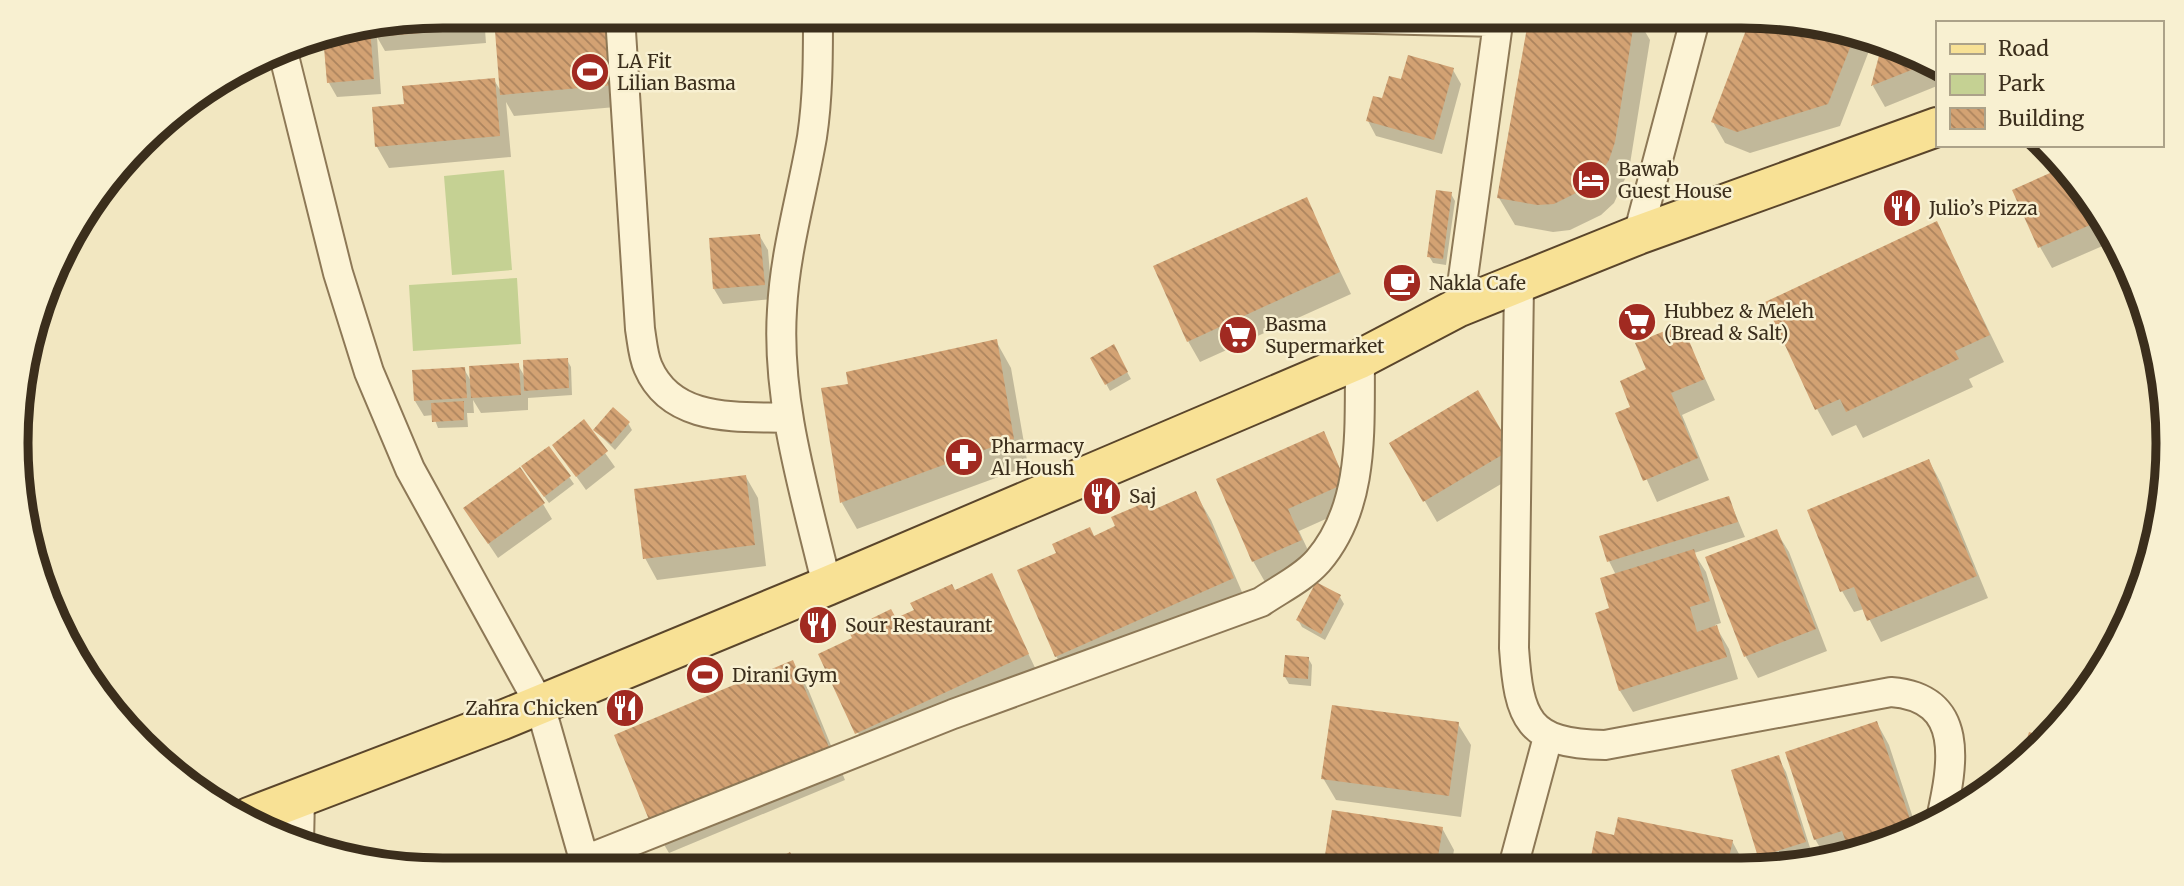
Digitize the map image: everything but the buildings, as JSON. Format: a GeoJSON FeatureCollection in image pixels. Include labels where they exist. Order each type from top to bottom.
{"type":"FeatureCollection","features":[{"type":"Feature","properties":{"kind":"main road"},"geometry":{"type":"LineString","coordinates":[[257,814],[540,705],[827,586],[1360,359],[1459,307],[1638,234],[1936,127]]}},
{"type":"Feature","properties":{"kind":"street"},"geometry":{"type":"LineString","coordinates":[[621,28],[640,329],[647,366],[662,390],[682,405],[708,414],[788,418]]}},
{"type":"Feature","properties":{"kind":"street"},"geometry":{"type":"LineString","coordinates":[[818,28],[818,77],[811,138],[790,245],[782,308],[780,362],[788,418],[827,586]]}},
{"type":"Feature","properties":{"kind":"street"},"geometry":{"type":"LineString","coordinates":[[1459,307],[1497,28]]}},
{"type":"Feature","properties":{"kind":"street"},"geometry":{"type":"LineString","coordinates":[[1638,234],[1693,28]]}},
{"type":"Feature","properties":{"kind":"street"},"geometry":{"type":"LineString","coordinates":[[285,60],[338,273],[374,384],[410,468],[540,705],[584,858]]}},
{"type":"Feature","properties":{"kind":"street"},"geometry":{"type":"LineString","coordinates":[[1519,284],[1514,648],[1517,691],[1526,719],[1548,737],[1574,745],[1605,746],[1891,692],[1914,694],[1935,706],[1947,729],[1951,753],[1944,804]]}},
{"type":"Feature","properties":{"kind":"street"},"geometry":{"type":"LineString","coordinates":[[603,858],[953,714],[1261,602],[1318,561],[1349,504],[1358,460],[1360,359]]}},
{"type":"Feature","properties":{"kind":"street"},"geometry":{"type":"LineString","coordinates":[[1515,858],[1548,737]]}},
{"type":"Feature","properties":{"kind":"street"},"geometry":{"type":"LineString","coordinates":[[299,832],[300,797]]}},
{"type":"Feature","properties":{"kind":"green space"},"geometry":{"type":"Polygon","coordinates":[[[504,170],[512,270],[452,275],[444,176],[504,170]]]}},
{"type":"Feature","properties":{"kind":"green space"},"geometry":{"type":"Polygon","coordinates":[[[517,278],[521,344],[413,351],[409,285],[517,278]]]}},
{"type":"Feature","properties":{"kind":"place","name":"LA Fit Lilian Basma"},"geometry":{"type":"Point","coordinates":[590,72]}},
{"type":"Feature","properties":{"kind":"place","name":"Bawab Guest House"},"geometry":{"type":"Point","coordinates":[1591,180]}},
{"type":"Feature","properties":{"kind":"place","name":"Julio’s Pizza"},"geometry":{"type":"Point","coordinates":[1902,208]}},
{"type":"Feature","properties":{"kind":"place","name":"Nakla Cafe"},"geometry":{"type":"Point","coordinates":[1402,283]}},
{"type":"Feature","properties":{"kind":"place","name":"Hubbez & Meleh (Bread & Salt)"},"geometry":{"type":"Point","coordinates":[1637,322]}},
{"type":"Feature","properties":{"kind":"place","name":"Basma Supermarket"},"geometry":{"type":"Point","coordinates":[1238,335]}},
{"type":"Feature","properties":{"kind":"place","name":"Pharmacy Al Housh"},"geometry":{"type":"Point","coordinates":[964,457]}},
{"type":"Feature","properties":{"kind":"place","name":"Saj"},"geometry":{"type":"Point","coordinates":[1102,496]}},
{"type":"Feature","properties":{"kind":"place","name":"Sour Restaurant"},"geometry":{"type":"Point","coordinates":[818,625]}},
{"type":"Feature","properties":{"kind":"place","name":"Dirani Gym"},"geometry":{"type":"Point","coordinates":[705,675]}},
{"type":"Feature","properties":{"kind":"place","name":"Zahra Chicken"},"geometry":{"type":"Point","coordinates":[625,708]}}]}
